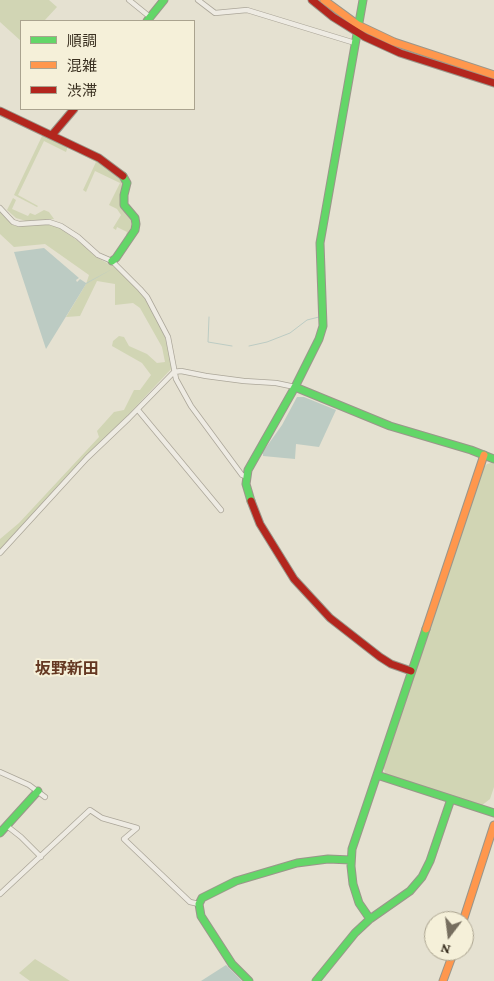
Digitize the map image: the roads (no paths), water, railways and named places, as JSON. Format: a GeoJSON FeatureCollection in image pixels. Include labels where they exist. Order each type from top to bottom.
{"type":"FeatureCollection","features":[{"type":"Feature","properties":{"kind":"street"},"geometry":{"type":"LineString","coordinates":[[129,0],[148,19],[164,0]]}},
{"type":"Feature","properties":{"kind":"street"},"geometry":{"type":"LineString","coordinates":[[198,0],[215,13],[247,10],[355,43]]}},
{"type":"Feature","properties":{"kind":"street"},"geometry":{"type":"LineString","coordinates":[[312,0],[333,17],[400,53],[494,83]]}},
{"type":"Feature","properties":{"kind":"street"},"geometry":{"type":"LineString","coordinates":[[324,0],[358,29],[494,75]]}},
{"type":"Feature","properties":{"kind":"street"},"geometry":{"type":"LineString","coordinates":[[363,0],[320,243],[320,290],[323,326],[295,386],[251,463],[247,477],[249,497],[260,524],[294,579],[330,618],[346,632],[380,657],[411,671]]}},
{"type":"Feature","properties":{"kind":"street"},"geometry":{"type":"LineString","coordinates":[[52,135],[73,110]]}},
{"type":"Feature","properties":{"kind":"street"},"geometry":{"type":"LineString","coordinates":[[0,111],[99,158],[126,180],[124,205],[135,218],[135,230],[112,261]]}},
{"type":"Feature","properties":{"kind":"street"},"geometry":{"type":"LineString","coordinates":[[0,208],[13,222],[18,224],[55,223],[78,237],[98,255],[112,261],[144,293],[168,337],[176,379],[191,406],[242,475],[247,477]]}},
{"type":"Feature","properties":{"kind":"street"},"geometry":{"type":"LineString","coordinates":[[0,553],[87,458],[138,410],[174,372],[181,371],[206,376],[295,386],[390,426],[494,459]]}},
{"type":"Feature","properties":{"kind":"street"},"geometry":{"type":"LineString","coordinates":[[138,410],[221,510]]}},
{"type":"Feature","properties":{"kind":"street"},"geometry":{"type":"LineString","coordinates":[[370,919],[357,897],[352,875],[352,849],[484,455]]}},
{"type":"Feature","properties":{"kind":"street"},"geometry":{"type":"LineString","coordinates":[[0,772],[38,791],[44,797]]}},
{"type":"Feature","properties":{"kind":"street"},"geometry":{"type":"LineString","coordinates":[[377,775],[494,814]]}},
{"type":"Feature","properties":{"kind":"street"},"geometry":{"type":"LineString","coordinates":[[0,833],[38,791]]}},
{"type":"Feature","properties":{"kind":"street"},"geometry":{"type":"LineString","coordinates":[[316,981],[340,950],[370,919],[410,891],[422,877],[430,861],[450,799]]}},
{"type":"Feature","properties":{"kind":"street"},"geometry":{"type":"LineString","coordinates":[[0,894],[90,810],[102,818],[137,828],[124,839],[190,902],[199,904]]}},
{"type":"Feature","properties":{"kind":"street"},"geometry":{"type":"LineString","coordinates":[[466,911],[494,825]]}},
{"type":"Feature","properties":{"kind":"street"},"geometry":{"type":"LineString","coordinates":[[7,826],[41,857]]}},
{"type":"Feature","properties":{"kind":"street"},"geometry":{"type":"LineString","coordinates":[[249,981],[236,969],[202,916],[199,904],[202,898],[252,875],[297,863],[316,860],[351,860]]}},
{"type":"Feature","properties":{"kind":"street"},"geometry":{"type":"LineString","coordinates":[[443,981],[450,961]]}},
{"type":"Feature","properties":{"kind":"waterway"},"geometry":{"type":"LineString","coordinates":[[209,317],[208,342],[232,346]]}},
{"type":"Feature","properties":{"kind":"waterway"},"geometry":{"type":"LineString","coordinates":[[249,346],[267,342],[290,333],[307,320],[319,317]]}},
{"type":"Feature","properties":{"kind":"district","name":"坂野新田"},"geometry":{"type":"Point","coordinates":[67,669]}}]}
